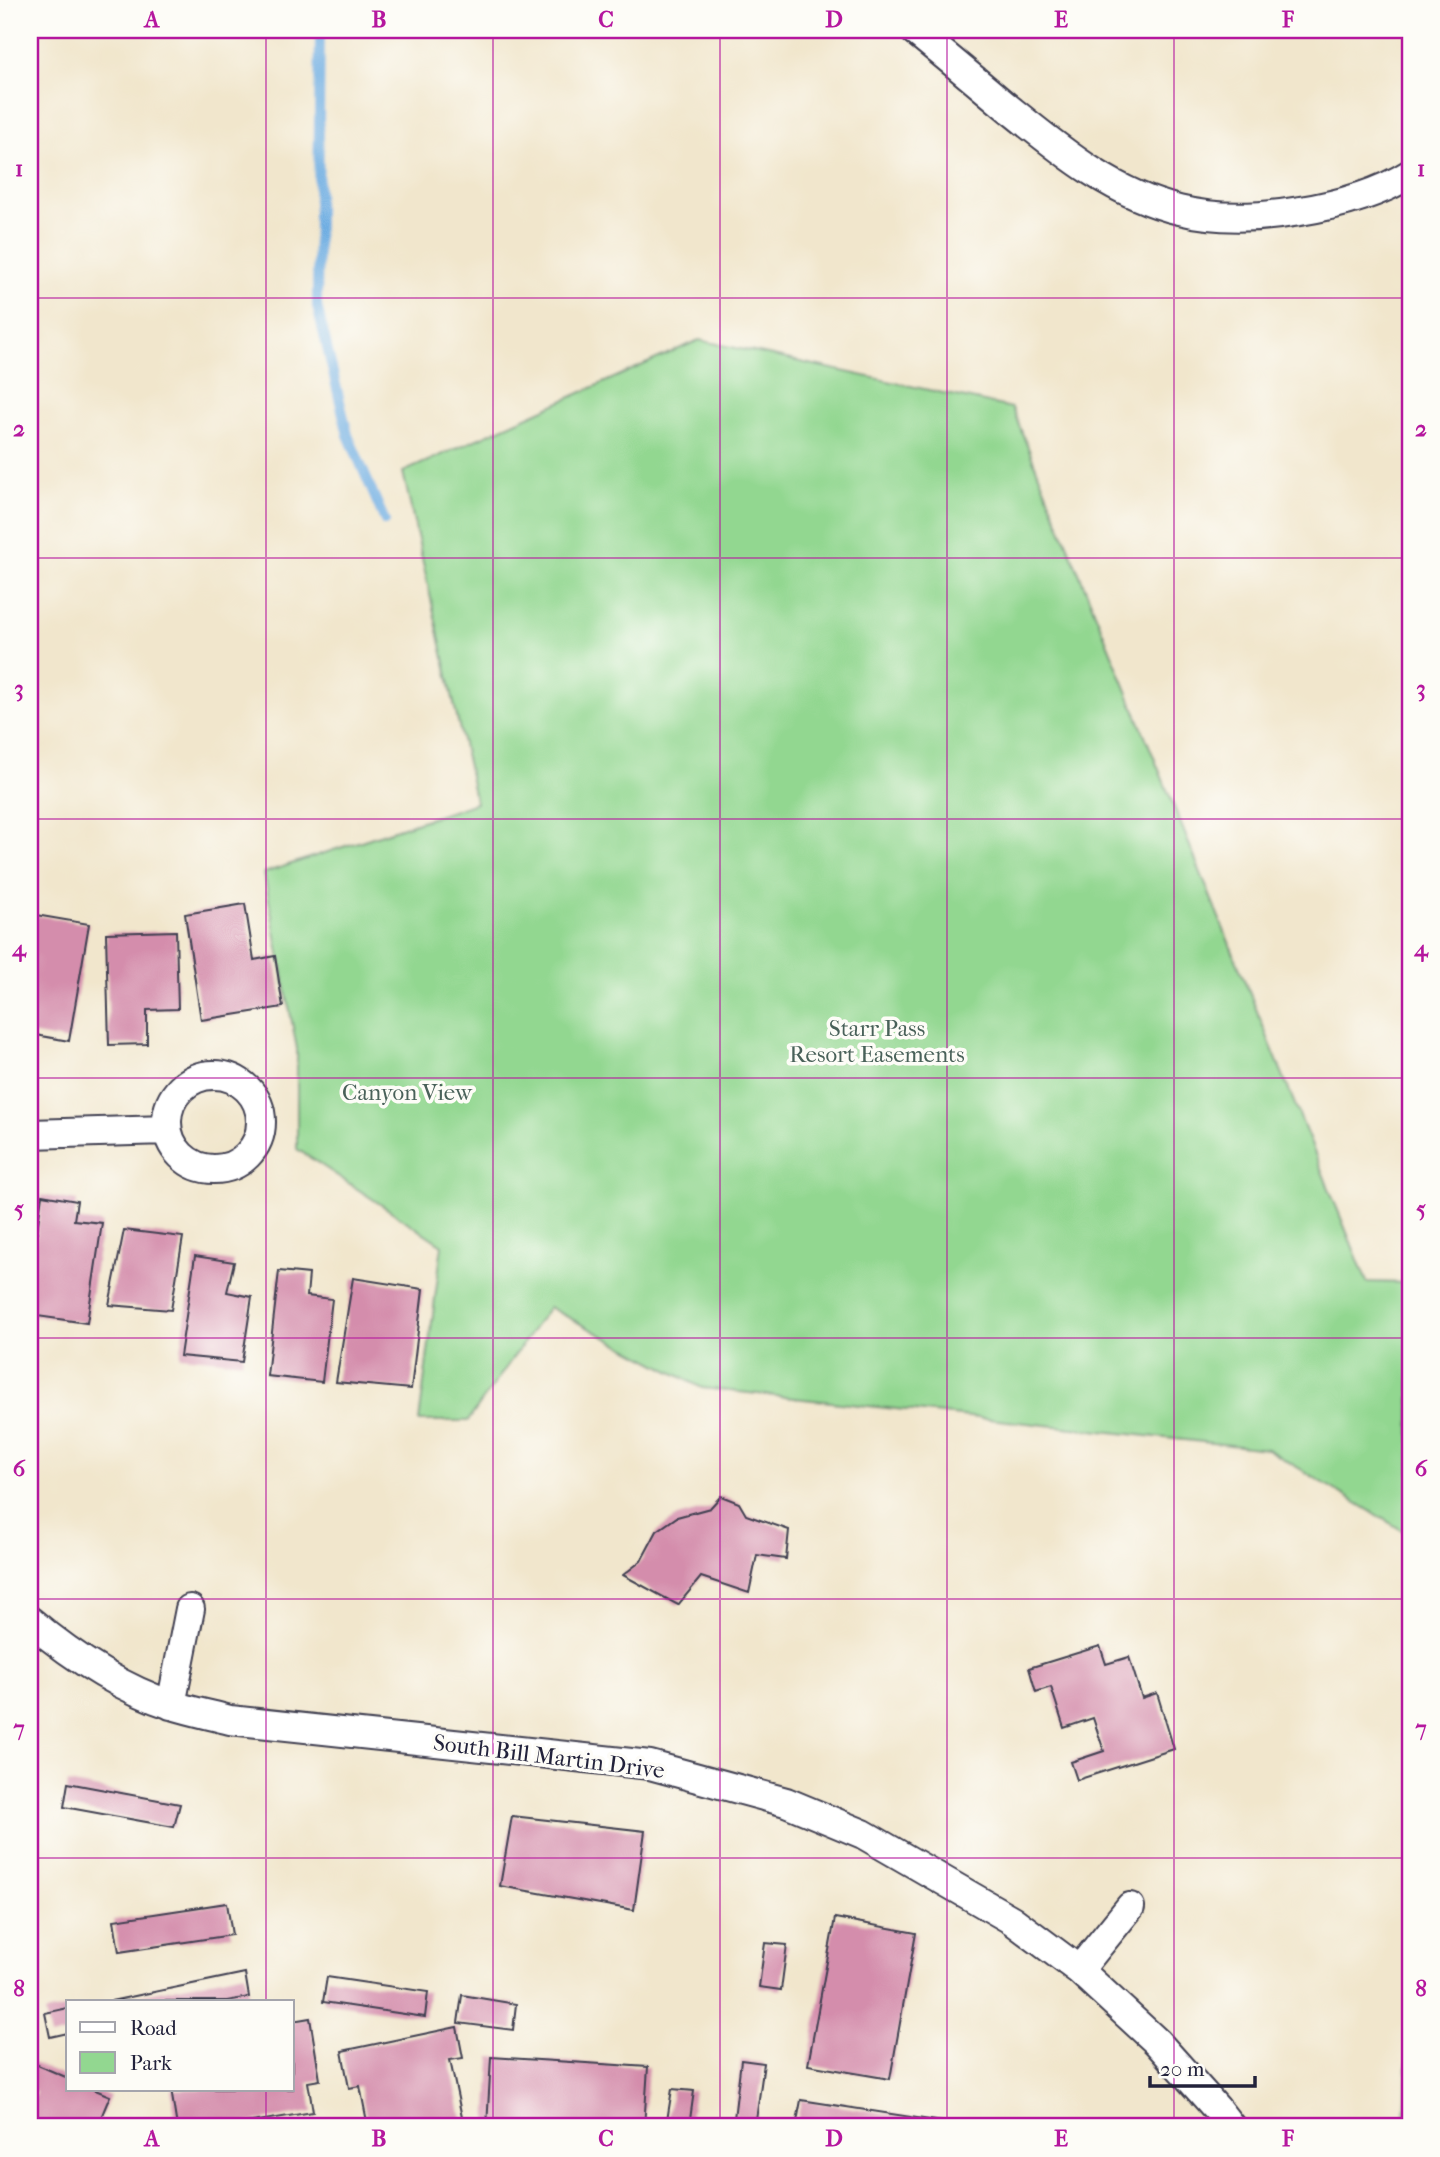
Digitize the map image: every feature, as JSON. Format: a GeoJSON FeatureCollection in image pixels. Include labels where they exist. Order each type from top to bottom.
{"type":"FeatureCollection","features":[{"type":"Feature","properties":{"kind":"street"},"geometry":{"type":"LineString","coordinates":[[914,30],[1092,174],[1138,196],[1179,210],[1222,216],[1265,217],[1350,200],[1410,174]]}},
{"type":"Feature","properties":{"kind":"street"},"geometry":{"type":"LineString","coordinates":[[30,1134],[167,1130]]}},
{"type":"Feature","properties":{"kind":"street"},"geometry":{"type":"LineString","coordinates":[[171,1705],[190,1609]]}},
{"type":"Feature","properties":{"kind":"street","name":"South Bill Martin Drive"},"geometry":{"type":"LineString","coordinates":[[30,1621],[67,1652],[119,1684],[171,1705],[230,1720],[650,1765],[786,1802],[863,1834],[1012,1920],[1079,1970],[1157,2042],[1231,2127]]}},
{"type":"Feature","properties":{"kind":"street"},"geometry":{"type":"LineString","coordinates":[[1079,1970],[1130,1907]]}},
{"type":"Feature","properties":{"kind":"green space","name":"Starr Pass Resort Easements"},"geometry":{"type":"Polygon","coordinates":[[[699,340],[1012,408],[1367,1282],[1410,1283],[1410,1535],[1267,1449],[702,1388],[549,1307],[468,1421],[419,1421],[442,1245],[297,1149],[297,1049],[264,873],[476,803],[403,472],[699,340]]]}},
{"type":"Feature","properties":{"kind":"green space"},"geometry":{"type":"Polygon","coordinates":[[[1410,1976],[1410,2127],[1405,2127],[1410,1976]]]}},
{"type":"Feature","properties":{"kind":"building"},"geometry":{"type":"Polygon","coordinates":[[[245,904],[254,960],[275,956],[283,1007],[201,1020],[185,914],[245,904]]]}},
{"type":"Feature","properties":{"kind":"building"},"geometry":{"type":"Polygon","coordinates":[[[30,914],[89,924],[69,1041],[30,1034],[30,914]]]}},
{"type":"Feature","properties":{"kind":"building"},"geometry":{"type":"Polygon","coordinates":[[[176,931],[178,1009],[147,1010],[147,1044],[109,1045],[106,933],[176,931]]]}},
{"type":"Feature","properties":{"kind":"building"},"geometry":{"type":"Polygon","coordinates":[[[42,1195],[77,1201],[74,1220],[102,1223],[87,1323],[30,1315],[30,1281],[42,1195]]]}},
{"type":"Feature","properties":{"kind":"building"},"geometry":{"type":"Polygon","coordinates":[[[124,1230],[183,1237],[171,1310],[109,1305],[124,1230]]]}},
{"type":"Feature","properties":{"kind":"building"},"geometry":{"type":"Polygon","coordinates":[[[195,1256],[234,1262],[227,1292],[252,1297],[242,1362],[180,1356],[195,1256]]]}},
{"type":"Feature","properties":{"kind":"building"},"geometry":{"type":"Polygon","coordinates":[[[279,1271],[309,1274],[307,1296],[332,1299],[322,1382],[267,1376],[279,1271]]]}},
{"type":"Feature","properties":{"kind":"building"},"geometry":{"type":"Polygon","coordinates":[[[353,1278],[423,1289],[411,1389],[336,1382],[353,1278]]]}},
{"type":"Feature","properties":{"kind":"building"},"geometry":{"type":"Polygon","coordinates":[[[721,1496],[739,1503],[746,1515],[789,1530],[786,1559],[757,1555],[749,1593],[701,1577],[678,1605],[623,1575],[641,1561],[657,1531],[677,1517],[710,1508],[721,1496]]]}},
{"type":"Feature","properties":{"kind":"building"},"geometry":{"type":"Polygon","coordinates":[[[1100,1646],[1106,1664],[1129,1657],[1142,1698],[1157,1693],[1174,1749],[1077,1780],[1071,1762],[1104,1751],[1093,1718],[1064,1728],[1051,1687],[1036,1692],[1029,1668],[1100,1646]]]}},
{"type":"Feature","properties":{"kind":"building"},"geometry":{"type":"Polygon","coordinates":[[[68,1783],[180,1804],[174,1827],[64,1807],[68,1783]]]}},
{"type":"Feature","properties":{"kind":"building"},"geometry":{"type":"Polygon","coordinates":[[[512,1816],[645,1831],[634,1910],[500,1886],[512,1816]]]}},
{"type":"Feature","properties":{"kind":"building"},"geometry":{"type":"Polygon","coordinates":[[[227,1903],[232,1935],[119,1952],[114,1920],[227,1903]]]}},
{"type":"Feature","properties":{"kind":"building"},"geometry":{"type":"Polygon","coordinates":[[[835,1918],[916,1933],[890,2079],[808,2065],[835,1918]]]}},
{"type":"Feature","properties":{"kind":"building"},"geometry":{"type":"Polygon","coordinates":[[[765,1943],[787,1945],[781,1990],[759,1987],[765,1943]]]}},
{"type":"Feature","properties":{"kind":"building"},"geometry":{"type":"Polygon","coordinates":[[[245,1973],[249,1997],[232,2000],[116,2000],[245,1973]]]}},
{"type":"Feature","properties":{"kind":"building"},"geometry":{"type":"Polygon","coordinates":[[[327,1977],[428,1992],[425,2017],[323,2002],[327,1977]]]}},
{"type":"Feature","properties":{"kind":"building"},"geometry":{"type":"Polygon","coordinates":[[[462,1995],[516,2004],[513,2030],[458,2023],[462,1995]]]}},
{"type":"Feature","properties":{"kind":"building"},"geometry":{"type":"Polygon","coordinates":[[[66,2008],[66,2033],[50,2037],[45,2013],[66,2008]]]}},
{"type":"Feature","properties":{"kind":"building"},"geometry":{"type":"Polygon","coordinates":[[[310,2018],[320,2080],[308,2082],[313,2112],[222,2127],[177,2127],[171,2090],[294,2090],[294,2021],[310,2018]]]}},
{"type":"Feature","properties":{"kind":"building"},"geometry":{"type":"Polygon","coordinates":[[[457,2027],[463,2058],[450,2060],[464,2127],[368,2127],[360,2086],[349,2088],[342,2051],[457,2027]]]}},
{"type":"Feature","properties":{"kind":"building"},"geometry":{"type":"Polygon","coordinates":[[[491,2057],[648,2067],[644,2127],[487,2127],[491,2057]]]}},
{"type":"Feature","properties":{"kind":"building"},"geometry":{"type":"Polygon","coordinates":[[[741,2060],[764,2063],[755,2127],[733,2127],[741,2060]]]}},
{"type":"Feature","properties":{"kind":"building"},"geometry":{"type":"Polygon","coordinates":[[[33,2063],[66,2077],[66,2090],[95,2090],[110,2096],[97,2127],[30,2127],[30,2106],[36,2092],[30,2089],[30,2070],[33,2063]]]}},
{"type":"Feature","properties":{"kind":"building"},"geometry":{"type":"Polygon","coordinates":[[[672,2089],[694,2091],[689,2127],[666,2127],[672,2089]]]}},
{"type":"Feature","properties":{"kind":"building"},"geometry":{"type":"Polygon","coordinates":[[[801,2100],[950,2123],[950,2127],[796,2127],[801,2100]]]}},
{"type":"Feature","properties":{"kind":"waterway"},"geometry":{"type":"LineString","coordinates":[[320,30],[317,306],[348,435],[385,521]]}},
{"type":"Feature","properties":{"kind":"park label","name":"Canyon View"},"geometry":{"type":"Point","coordinates":[407,1092]}}]}
